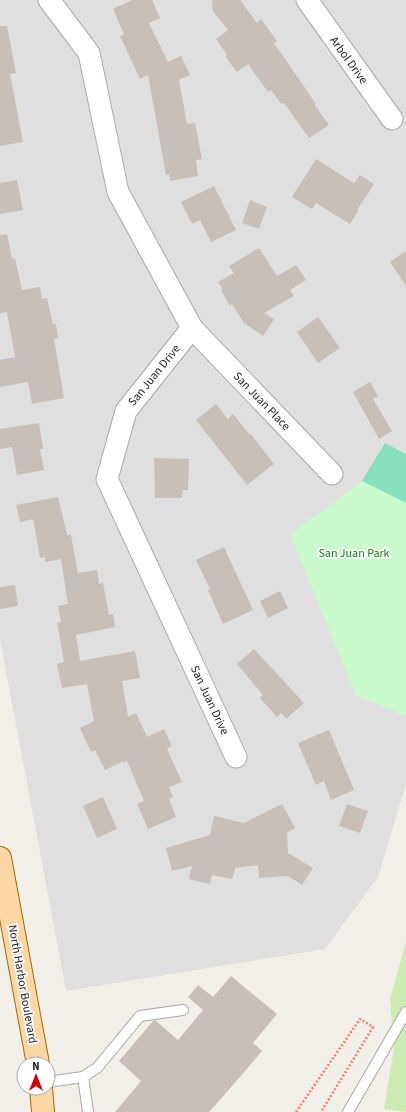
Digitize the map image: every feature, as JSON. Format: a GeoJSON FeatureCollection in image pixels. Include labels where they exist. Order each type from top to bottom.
{"type":"FeatureCollection","features":[{"type":"Feature","properties":{"kind":"main road","name":"North Harbor Boulevard"},"geometry":{"type":"LineString","coordinates":[[0,858],[37,1056]]}},
{"type":"Feature","properties":{"kind":"main road"},"geometry":{"type":"LineString","coordinates":[[41,1096],[43,1112]]}},
{"type":"Feature","properties":{"kind":"street"},"geometry":{"type":"LineString","coordinates":[[49,0],[89,54],[118,192],[192,328]]}},
{"type":"Feature","properties":{"kind":"street","name":"Arbol Drive"},"geometry":{"type":"LineString","coordinates":[[307,0],[392,119]]}},
{"type":"Feature","properties":{"kind":"street","name":"San Juan Place"},"geometry":{"type":"LineString","coordinates":[[192,328],[332,474]]}},
{"type":"Feature","properties":{"kind":"street","name":"San Juan Drive"},"geometry":{"type":"LineString","coordinates":[[192,328],[126,411],[107,479],[236,757]]}},
{"type":"Feature","properties":{"kind":"lane"},"geometry":{"type":"LineString","coordinates":[[56,1081],[83,1077],[97,1068],[140,1016],[183,1010]]}},
{"type":"Feature","properties":{"kind":"lane"},"geometry":{"type":"LineString","coordinates":[[348,1112],[406,1012]]}},
{"type":"Feature","properties":{"kind":"lane"},"geometry":{"type":"LineString","coordinates":[[83,1077],[88,1112]]}},
{"type":"Feature","properties":{"kind":"path"},"geometry":{"type":"LineString","coordinates":[[296,1112],[360,1019],[373,1027],[321,1112]]}},
{"type":"Feature","properties":{"kind":"shaded area"},"geometry":{"type":"Polygon","coordinates":[[[0,0],[406,0],[406,503],[362,481],[343,496],[356,695],[406,716],[406,784],[378,877],[325,949],[66,991],[0,640],[0,0]]]}},
{"type":"Feature","properties":{"kind":"green space"},"geometry":{"type":"Polygon","coordinates":[[[385,443],[406,454],[406,503],[362,481],[385,443]]]}},
{"type":"Feature","properties":{"kind":"green space","name":"San Juan Park"},"geometry":{"type":"Polygon","coordinates":[[[362,481],[406,503],[406,716],[356,695],[290,534],[362,481]]]}},
{"type":"Feature","properties":{"kind":"green space"},"geometry":{"type":"Polygon","coordinates":[[[406,942],[406,1112],[384,1109],[394,1049],[390,999],[406,942]]]}},
{"type":"Feature","properties":{"kind":"building"},"geometry":{"type":"Polygon","coordinates":[[[132,0],[152,0],[160,18],[149,23],[168,62],[181,56],[190,75],[179,80],[187,124],[195,123],[202,159],[196,160],[198,176],[170,181],[169,174],[166,175],[148,75],[140,79],[120,36],[124,34],[113,9],[132,0]]]}},
{"type":"Feature","properties":{"kind":"building"},"geometry":{"type":"Polygon","coordinates":[[[212,0],[240,0],[257,23],[261,19],[277,41],[274,43],[329,125],[309,138],[284,103],[281,104],[271,90],[268,92],[248,64],[237,72],[225,56],[227,55],[216,39],[228,30],[213,11],[212,0]]]}},
{"type":"Feature","properties":{"kind":"building"},"geometry":{"type":"Polygon","coordinates":[[[0,26],[7,26],[16,73],[10,74],[23,142],[0,146],[0,26]]]}},
{"type":"Feature","properties":{"kind":"building"},"geometry":{"type":"Polygon","coordinates":[[[316,159],[354,183],[360,175],[374,184],[357,210],[358,211],[350,224],[316,203],[312,209],[292,197],[316,159]]]}},
{"type":"Feature","properties":{"kind":"building"},"geometry":{"type":"Polygon","coordinates":[[[17,180],[23,210],[0,214],[0,183],[17,180]]]}},
{"type":"Feature","properties":{"kind":"building"},"geometry":{"type":"Polygon","coordinates":[[[214,186],[236,230],[211,242],[200,220],[192,224],[181,202],[214,186]]]}},
{"type":"Feature","properties":{"kind":"building"},"geometry":{"type":"Polygon","coordinates":[[[250,200],[267,207],[259,229],[242,223],[250,200]]]}},
{"type":"Feature","properties":{"kind":"building"},"geometry":{"type":"Polygon","coordinates":[[[7,234],[12,259],[15,258],[22,290],[40,287],[42,299],[47,298],[53,325],[56,324],[58,338],[54,339],[64,398],[32,404],[28,382],[0,387],[0,360],[15,357],[7,312],[0,313],[0,235],[7,234]]]}},
{"type":"Feature","properties":{"kind":"building"},"geometry":{"type":"Polygon","coordinates":[[[259,248],[277,276],[296,265],[306,280],[290,290],[294,296],[264,313],[274,319],[263,336],[244,323],[232,304],[230,306],[221,290],[223,289],[218,282],[234,273],[229,266],[259,248]]]}},
{"type":"Feature","properties":{"kind":"building"},"geometry":{"type":"Polygon","coordinates":[[[406,251],[406,286],[390,262],[406,251]]]}},
{"type":"Feature","properties":{"kind":"building"},"geometry":{"type":"Polygon","coordinates":[[[318,317],[340,348],[318,363],[297,332],[318,317]]]}},
{"type":"Feature","properties":{"kind":"building"},"geometry":{"type":"Polygon","coordinates":[[[370,382],[378,396],[373,399],[392,431],[379,439],[353,392],[370,382]]]}},
{"type":"Feature","properties":{"kind":"building"},"geometry":{"type":"Polygon","coordinates":[[[216,404],[228,419],[233,414],[250,435],[251,434],[274,464],[247,485],[196,420],[216,404]]]}},
{"type":"Feature","properties":{"kind":"building"},"geometry":{"type":"Polygon","coordinates":[[[39,423],[43,449],[40,449],[44,470],[17,475],[12,447],[0,449],[0,429],[39,423]]]}},
{"type":"Feature","properties":{"kind":"building"},"geometry":{"type":"Polygon","coordinates":[[[154,458],[189,459],[188,490],[183,490],[182,498],[155,498],[154,458]]]}},
{"type":"Feature","properties":{"kind":"building"},"geometry":{"type":"Polygon","coordinates":[[[58,497],[67,535],[71,535],[78,573],[97,570],[99,584],[103,583],[109,615],[113,614],[115,627],[76,635],[80,661],[135,651],[140,678],[122,681],[128,717],[136,713],[147,737],[164,729],[172,746],[167,749],[182,782],[169,787],[173,797],[169,799],[176,817],[148,829],[137,804],[144,801],[127,761],[105,770],[95,750],[91,752],[80,728],[94,721],[87,684],[62,688],[57,664],[64,662],[57,623],[61,622],[58,606],[68,604],[61,559],[45,562],[45,557],[40,558],[33,519],[20,522],[16,505],[58,497]]]}},
{"type":"Feature","properties":{"kind":"building"},"geometry":{"type":"Polygon","coordinates":[[[224,547],[253,610],[223,624],[208,590],[210,589],[196,560],[224,547]]]}},
{"type":"Feature","properties":{"kind":"building"},"geometry":{"type":"Polygon","coordinates":[[[15,585],[18,606],[0,609],[0,587],[15,585]]]}},
{"type":"Feature","properties":{"kind":"building"},"geometry":{"type":"Polygon","coordinates":[[[280,591],[288,608],[268,618],[260,601],[280,591]]]}},
{"type":"Feature","properties":{"kind":"building"},"geometry":{"type":"Polygon","coordinates":[[[254,649],[304,703],[286,719],[281,713],[277,717],[260,698],[263,695],[237,664],[254,649]]]}},
{"type":"Feature","properties":{"kind":"building"},"geometry":{"type":"Polygon","coordinates":[[[329,730],[354,790],[331,800],[324,781],[316,785],[298,743],[329,730]]]}},
{"type":"Feature","properties":{"kind":"building"},"geometry":{"type":"Polygon","coordinates":[[[103,797],[117,829],[97,838],[83,806],[103,797]]]}},
{"type":"Feature","properties":{"kind":"building"},"geometry":{"type":"Polygon","coordinates":[[[282,804],[295,828],[287,833],[288,853],[313,868],[302,885],[288,876],[259,878],[258,865],[235,868],[232,879],[212,875],[210,884],[189,879],[192,866],[172,871],[166,848],[210,835],[214,816],[244,823],[282,804]]]}},
{"type":"Feature","properties":{"kind":"building"},"geometry":{"type":"Polygon","coordinates":[[[347,804],[368,811],[360,833],[339,826],[347,804]]]}},
{"type":"Feature","properties":{"kind":"building"},"geometry":{"type":"Polygon","coordinates":[[[231,976],[277,1014],[253,1043],[262,1051],[240,1077],[209,1112],[115,1112],[141,1081],[119,1061],[153,1021],[155,1020],[178,1040],[203,1010],[188,997],[198,985],[213,997],[231,976]]]}}]}
